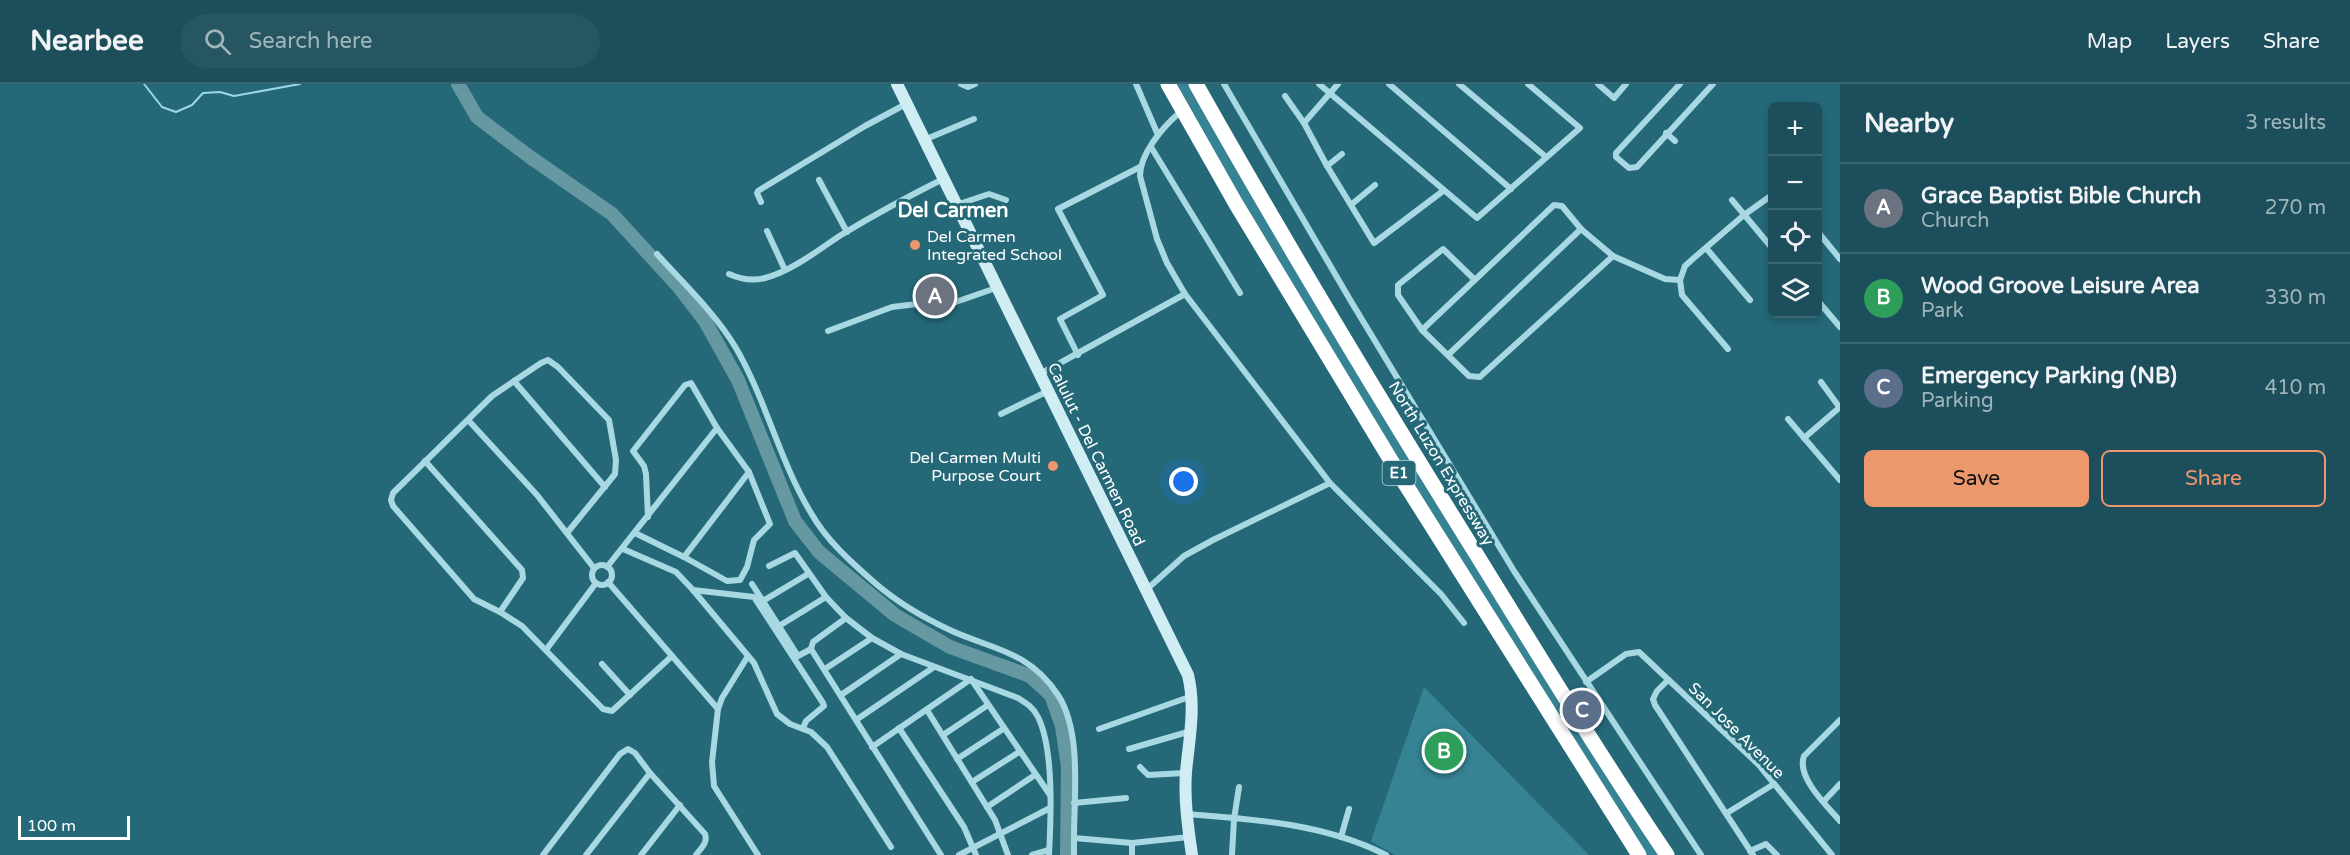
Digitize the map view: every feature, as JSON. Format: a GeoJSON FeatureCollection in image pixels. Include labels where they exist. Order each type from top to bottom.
{"type":"FeatureCollection","features":[{"type":"Feature","properties":{"kind":"highway","name":"E1"},"geometry":{"type":"LineString","coordinates":[[1168,84],[1236,204],[1404,482],[1639,855]]}},
{"type":"Feature","properties":{"kind":"highway","name":"North Luzon Expressway"},"geometry":{"type":"LineString","coordinates":[[1196,84],[1258,195],[1425,471],[1576,714],[1667,855]]}},
{"type":"Feature","properties":{"kind":"main road","name":"Calulut - Del Carmen Road"},"geometry":{"type":"LineString","coordinates":[[897,84],[1184,666],[1193,696],[1186,773],[1187,814],[1192,855]]}},
{"type":"Feature","properties":{"kind":"street"},"geometry":{"type":"LineString","coordinates":[[961,84],[968,87],[975,84]]}},
{"type":"Feature","properties":{"kind":"street"},"geometry":{"type":"LineString","coordinates":[[1136,84],[1158,135]]}},
{"type":"Feature","properties":{"kind":"street"},"geometry":{"type":"LineString","coordinates":[[1224,84],[1423,423],[1514,571],[1701,855]]}},
{"type":"Feature","properties":{"kind":"street"},"geometry":{"type":"LineString","coordinates":[[1319,84],[1477,218],[1580,128],[1528,84]]}},
{"type":"Feature","properties":{"kind":"street"},"geometry":{"type":"LineString","coordinates":[[1304,123],[1338,84]]}},
{"type":"Feature","properties":{"kind":"street"},"geometry":{"type":"LineString","coordinates":[[1389,84],[1511,189]]}},
{"type":"Feature","properties":{"kind":"street"},"geometry":{"type":"LineString","coordinates":[[1459,84],[1546,157]]}},
{"type":"Feature","properties":{"kind":"street"},"geometry":{"type":"LineString","coordinates":[[1598,84],[1614,98],[1626,84]]}},
{"type":"Feature","properties":{"kind":"street"},"geometry":{"type":"LineString","coordinates":[[1680,84],[1618,150],[1616,157],[1629,168],[1637,167],[1713,84]]}},
{"type":"Feature","properties":{"kind":"street"},"geometry":{"type":"LineString","coordinates":[[1285,96],[1304,123],[1374,243],[1443,191]]}},
{"type":"Feature","properties":{"kind":"street"},"geometry":{"type":"LineString","coordinates":[[761,202],[758,191],[865,126],[907,104]]}},
{"type":"Feature","properties":{"kind":"street"},"geometry":{"type":"LineString","coordinates":[[1078,355],[1060,320],[1103,295],[1058,209],[1140,167],[1158,135],[1178,114]]}},
{"type":"Feature","properties":{"kind":"street"},"geometry":{"type":"LineString","coordinates":[[923,140],[974,118]]}},
{"type":"Feature","properties":{"kind":"street"},"geometry":{"type":"LineString","coordinates":[[1666,133],[1675,141]]}},
{"type":"Feature","properties":{"kind":"street"},"geometry":{"type":"LineString","coordinates":[[1151,147],[1183,196],[1240,293]]}},
{"type":"Feature","properties":{"kind":"street"},"geometry":{"type":"LineString","coordinates":[[1327,166],[1342,154]]}},
{"type":"Feature","properties":{"kind":"street"},"geometry":{"type":"LineString","coordinates":[[1140,167],[1157,239],[1167,263],[1185,294],[1330,483],[1343,493],[1383,538],[1441,594],[1464,623]]}},
{"type":"Feature","properties":{"kind":"street"},"geometry":{"type":"LineString","coordinates":[[729,274],[739,279],[762,279],[785,270],[847,232],[943,179]]}},
{"type":"Feature","properties":{"kind":"street"},"geometry":{"type":"LineString","coordinates":[[819,180],[847,232]]}},
{"type":"Feature","properties":{"kind":"street"},"geometry":{"type":"LineString","coordinates":[[1352,204],[1375,185]]}},
{"type":"Feature","properties":{"kind":"street"},"geometry":{"type":"LineString","coordinates":[[956,205],[989,194],[1006,200]]}},
{"type":"Feature","properties":{"kind":"street"},"geometry":{"type":"LineString","coordinates":[[1728,349],[1682,296],[1680,280],[1685,266],[1744,214],[1768,198]]}},
{"type":"Feature","properties":{"kind":"street"},"geometry":{"type":"LineString","coordinates":[[1732,200],[1768,242]]}},
{"type":"Feature","properties":{"kind":"street"},"geometry":{"type":"LineString","coordinates":[[1422,330],[1554,205],[1562,206],[1581,229],[1613,256],[1665,279],[1680,280]]}},
{"type":"Feature","properties":{"kind":"street"},"geometry":{"type":"LineString","coordinates":[[1448,355],[1581,229]]}},
{"type":"Feature","properties":{"kind":"street"},"geometry":{"type":"LineString","coordinates":[[767,231],[785,270]]}},
{"type":"Feature","properties":{"kind":"street"},"geometry":{"type":"LineString","coordinates":[[1822,237],[1840,258]]}},
{"type":"Feature","properties":{"kind":"street"},"geometry":{"type":"LineString","coordinates":[[1706,248],[1750,300]]}},
{"type":"Feature","properties":{"kind":"street"},"geometry":{"type":"LineString","coordinates":[[1474,279],[1443,249],[1398,285],[1398,295],[1422,330],[1469,376],[1480,377],[1613,256]]}},
{"type":"Feature","properties":{"kind":"street"},"geometry":{"type":"LineString","coordinates":[[657,254],[713,316],[735,346],[770,420],[800,493],[810,513],[826,535],[875,584],[910,609],[954,632],[1027,661],[1059,697],[1072,740],[1074,855]]}},
{"type":"Feature","properties":{"kind":"street"},"geometry":{"type":"LineString","coordinates":[[828,331],[892,307],[916,304],[947,305],[996,288]]}},
{"type":"Feature","properties":{"kind":"street"},"geometry":{"type":"LineString","coordinates":[[945,290],[947,305]]}},
{"type":"Feature","properties":{"kind":"street"},"geometry":{"type":"LineString","coordinates":[[1040,374],[1185,294]]}},
{"type":"Feature","properties":{"kind":"street"},"geometry":{"type":"LineString","coordinates":[[1822,306],[1840,327]]}},
{"type":"Feature","properties":{"kind":"street"},"geometry":{"type":"LineString","coordinates":[[567,533],[615,474],[616,460],[609,420],[553,362],[548,360],[492,396],[393,493],[391,500],[393,506],[474,599],[522,626],[603,709],[612,711],[672,656]]}},
{"type":"Feature","properties":{"kind":"street"},"geometry":{"type":"LineString","coordinates":[[514,381],[605,487]]}},
{"type":"Feature","properties":{"kind":"street"},"geometry":{"type":"LineString","coordinates":[[1804,438],[1840,407],[1821,382]]}},
{"type":"Feature","properties":{"kind":"street"},"geometry":{"type":"LineString","coordinates":[[635,533],[684,556],[727,581],[740,580],[747,567],[754,540],[771,523],[749,472],[717,428],[695,387],[688,383],[633,451],[644,466],[646,474],[648,517]]}},
{"type":"Feature","properties":{"kind":"street"},"geometry":{"type":"LineString","coordinates":[[1001,414],[1048,392]]}},
{"type":"Feature","properties":{"kind":"street"},"geometry":{"type":"LineString","coordinates":[[1788,419],[1840,480]]}},
{"type":"Feature","properties":{"kind":"street"},"geometry":{"type":"LineString","coordinates":[[469,421],[537,495],[594,568]]}},
{"type":"Feature","properties":{"kind":"street"},"geometry":{"type":"LineString","coordinates":[[607,567],[717,428]]}},
{"type":"Feature","properties":{"kind":"street"},"geometry":{"type":"LineString","coordinates":[[425,461],[522,570],[523,578],[500,612]]}},
{"type":"Feature","properties":{"kind":"street"},"geometry":{"type":"LineString","coordinates":[[684,556],[749,472]]}},
{"type":"Feature","properties":{"kind":"street"},"geometry":{"type":"LineString","coordinates":[[1146,590],[1184,556],[1330,483]]}},
{"type":"Feature","properties":{"kind":"street"},"geometry":{"type":"LineString","coordinates":[[623,549],[676,573],[693,590],[754,663],[777,714],[790,724],[812,732],[827,747],[891,848]]}},
{"type":"Feature","properties":{"kind":"street"},"geometry":{"type":"LineString","coordinates":[[769,566],[795,553],[826,597],[846,618],[872,638],[901,654],[971,679],[1030,705],[1037,715],[1045,744],[1050,796],[1049,853],[1032,855]]}},
{"type":"Feature","properties":{"kind":"street"},"geometry":{"type":"LineString","coordinates":[[601,565],[607,567],[611,573],[608,582],[602,585],[596,583],[592,574],[594,568],[601,565]]}},
{"type":"Feature","properties":{"kind":"street"},"geometry":{"type":"LineString","coordinates":[[763,601],[808,574]]}},
{"type":"Feature","properties":{"kind":"street"},"geometry":{"type":"LineString","coordinates":[[608,582],[718,709]]}},
{"type":"Feature","properties":{"kind":"street"},"geometry":{"type":"LineString","coordinates":[[546,650],[596,583]]}},
{"type":"Feature","properties":{"kind":"street"},"geometry":{"type":"LineString","coordinates":[[752,584],[798,656],[811,650]]}},
{"type":"Feature","properties":{"kind":"street"},"geometry":{"type":"LineString","coordinates":[[693,590],[754,597],[823,703],[824,706],[806,721],[803,728]]}},
{"type":"Feature","properties":{"kind":"street"},"geometry":{"type":"LineString","coordinates":[[779,626],[826,597]]}},
{"type":"Feature","properties":{"kind":"street"},"geometry":{"type":"LineString","coordinates":[[811,650],[813,642],[846,618]]}},
{"type":"Feature","properties":{"kind":"street"},"geometry":{"type":"LineString","coordinates":[[825,669],[872,638]]}},
{"type":"Feature","properties":{"kind":"street"},"geometry":{"type":"LineString","coordinates":[[811,650],[942,855]]}},
{"type":"Feature","properties":{"kind":"street","name":"San Jose Avenue"},"geometry":{"type":"LineString","coordinates":[[1586,682],[1632,651],[1639,652],[1759,765],[1832,855]]}},
{"type":"Feature","properties":{"kind":"street"},"geometry":{"type":"LineString","coordinates":[[841,695],[901,654]]}},
{"type":"Feature","properties":{"kind":"street"},"geometry":{"type":"LineString","coordinates":[[748,656],[722,698],[718,709],[712,762],[714,786],[758,855]]}},
{"type":"Feature","properties":{"kind":"street"},"geometry":{"type":"LineString","coordinates":[[602,664],[630,695]]}},
{"type":"Feature","properties":{"kind":"street"},"geometry":{"type":"LineString","coordinates":[[856,720],[934,667]]}},
{"type":"Feature","properties":{"kind":"street"},"geometry":{"type":"LineString","coordinates":[[971,679],[1050,796]]}},
{"type":"Feature","properties":{"kind":"street"},"geometry":{"type":"LineString","coordinates":[[872,747],[971,679]]}},
{"type":"Feature","properties":{"kind":"street"},"geometry":{"type":"LineString","coordinates":[[1668,680],[1657,691],[1653,699],[1655,705],[1752,853],[1766,844],[1777,855]]}},
{"type":"Feature","properties":{"kind":"street"},"geometry":{"type":"LineString","coordinates":[[1099,729],[1193,696]]}},
{"type":"Feature","properties":{"kind":"street"},"geometry":{"type":"LineString","coordinates":[[943,735],[988,705]]}},
{"type":"Feature","properties":{"kind":"street"},"geometry":{"type":"LineString","coordinates":[[927,710],[987,807],[1008,855]]}},
{"type":"Feature","properties":{"kind":"street"},"geometry":{"type":"LineString","coordinates":[[1840,720],[1800,762],[1805,777],[1840,821]]}},
{"type":"Feature","properties":{"kind":"street"},"geometry":{"type":"LineString","coordinates":[[899,728],[964,827],[975,852]]}},
{"type":"Feature","properties":{"kind":"street"},"geometry":{"type":"LineString","coordinates":[[957,759],[1004,729]]}},
{"type":"Feature","properties":{"kind":"street"},"geometry":{"type":"LineString","coordinates":[[1129,749],[1191,731]]}},
{"type":"Feature","properties":{"kind":"street"},"geometry":{"type":"LineString","coordinates":[[543,855],[620,754],[627,749],[635,753],[705,834],[706,839],[696,855]]}},
{"type":"Feature","properties":{"kind":"street"},"geometry":{"type":"LineString","coordinates":[[972,782],[1019,752]]}},
{"type":"Feature","properties":{"kind":"street"},"geometry":{"type":"LineString","coordinates":[[1140,767],[1148,775],[1186,773]]}},
{"type":"Feature","properties":{"kind":"street"},"geometry":{"type":"LineString","coordinates":[[586,855],[650,773]]}},
{"type":"Feature","properties":{"kind":"street"},"geometry":{"type":"LineString","coordinates":[[987,807],[1035,775]]}},
{"type":"Feature","properties":{"kind":"street"},"geometry":{"type":"LineString","coordinates":[[1727,813],[1774,784]]}},
{"type":"Feature","properties":{"kind":"street"},"geometry":{"type":"LineString","coordinates":[[1824,801],[1840,784]]}},
{"type":"Feature","properties":{"kind":"street"},"geometry":{"type":"LineString","coordinates":[[1232,855],[1239,787]]}},
{"type":"Feature","properties":{"kind":"street"},"geometry":{"type":"LineString","coordinates":[[1074,803],[1126,798]]}},
{"type":"Feature","properties":{"kind":"street"},"geometry":{"type":"LineString","coordinates":[[641,855],[680,805]]}},
{"type":"Feature","properties":{"kind":"street"},"geometry":{"type":"LineString","coordinates":[[959,855],[975,852],[1050,808]]}},
{"type":"Feature","properties":{"kind":"street"},"geometry":{"type":"LineString","coordinates":[[1341,837],[1349,808]]}},
{"type":"Feature","properties":{"kind":"street"},"geometry":{"type":"LineString","coordinates":[[1187,814],[1314,830],[1341,837],[1386,855]]}},
{"type":"Feature","properties":{"kind":"street"},"geometry":{"type":"LineString","coordinates":[[1074,838],[1132,843],[1190,837]]}},
{"type":"Feature","properties":{"kind":"street"},"geometry":{"type":"LineString","coordinates":[[1132,843],[1132,855]]}},
{"type":"Feature","properties":{"kind":"shaded area"},"geometry":{"type":"Polygon","coordinates":[[[1175,84],[1192,84],[1662,855],[1645,855],[1359,401],[1175,84]]]}},
{"type":"Feature","properties":{"kind":"shaded area"},"geometry":{"type":"Polygon","coordinates":[[[1424,687],[1589,855],[1395,855],[1371,841],[1424,687]]]}},
{"type":"Feature","properties":{"kind":"waterway"},"geometry":{"type":"LineString","coordinates":[[144,84],[162,107],[176,112],[192,105],[203,93],[220,92],[234,96],[300,84]]}},
{"type":"Feature","properties":{"kind":"waterway"},"geometry":{"type":"LineString","coordinates":[[458,84],[477,117],[612,214],[678,286],[705,321],[738,380],[795,521],[819,552],[895,615],[950,647],[1030,676],[1051,695],[1062,726],[1068,767],[1067,855]]}},
{"type":"Feature","properties":{"kind":"tunnel"},"geometry":{"type":"LineString","coordinates":[[1182,109],[1206,84]]}},
{"type":"Feature","properties":{"kind":"place","name":"Del Carmen Integrated School"},"geometry":{"type":"Point","coordinates":[915,245]}},
{"type":"Feature","properties":{"kind":"place","name":"Grace Baptist Bible Church"},"geometry":{"type":"Point","coordinates":[935,296]}},
{"type":"Feature","properties":{"kind":"place","name":"Del Carmen Multi Purpose Court"},"geometry":{"type":"Point","coordinates":[1053,466]}},
{"type":"Feature","properties":{"kind":"place","name":"Emergency Parking (NB)"},"geometry":{"type":"Point","coordinates":[1582,710]}},
{"type":"Feature","properties":{"kind":"place","name":"Wood Groove Leisure Area"},"geometry":{"type":"Point","coordinates":[1444,751]}},
{"type":"Feature","properties":{"kind":"district","name":"Del Carmen"},"geometry":{"type":"Point","coordinates":[953,210]}}]}
